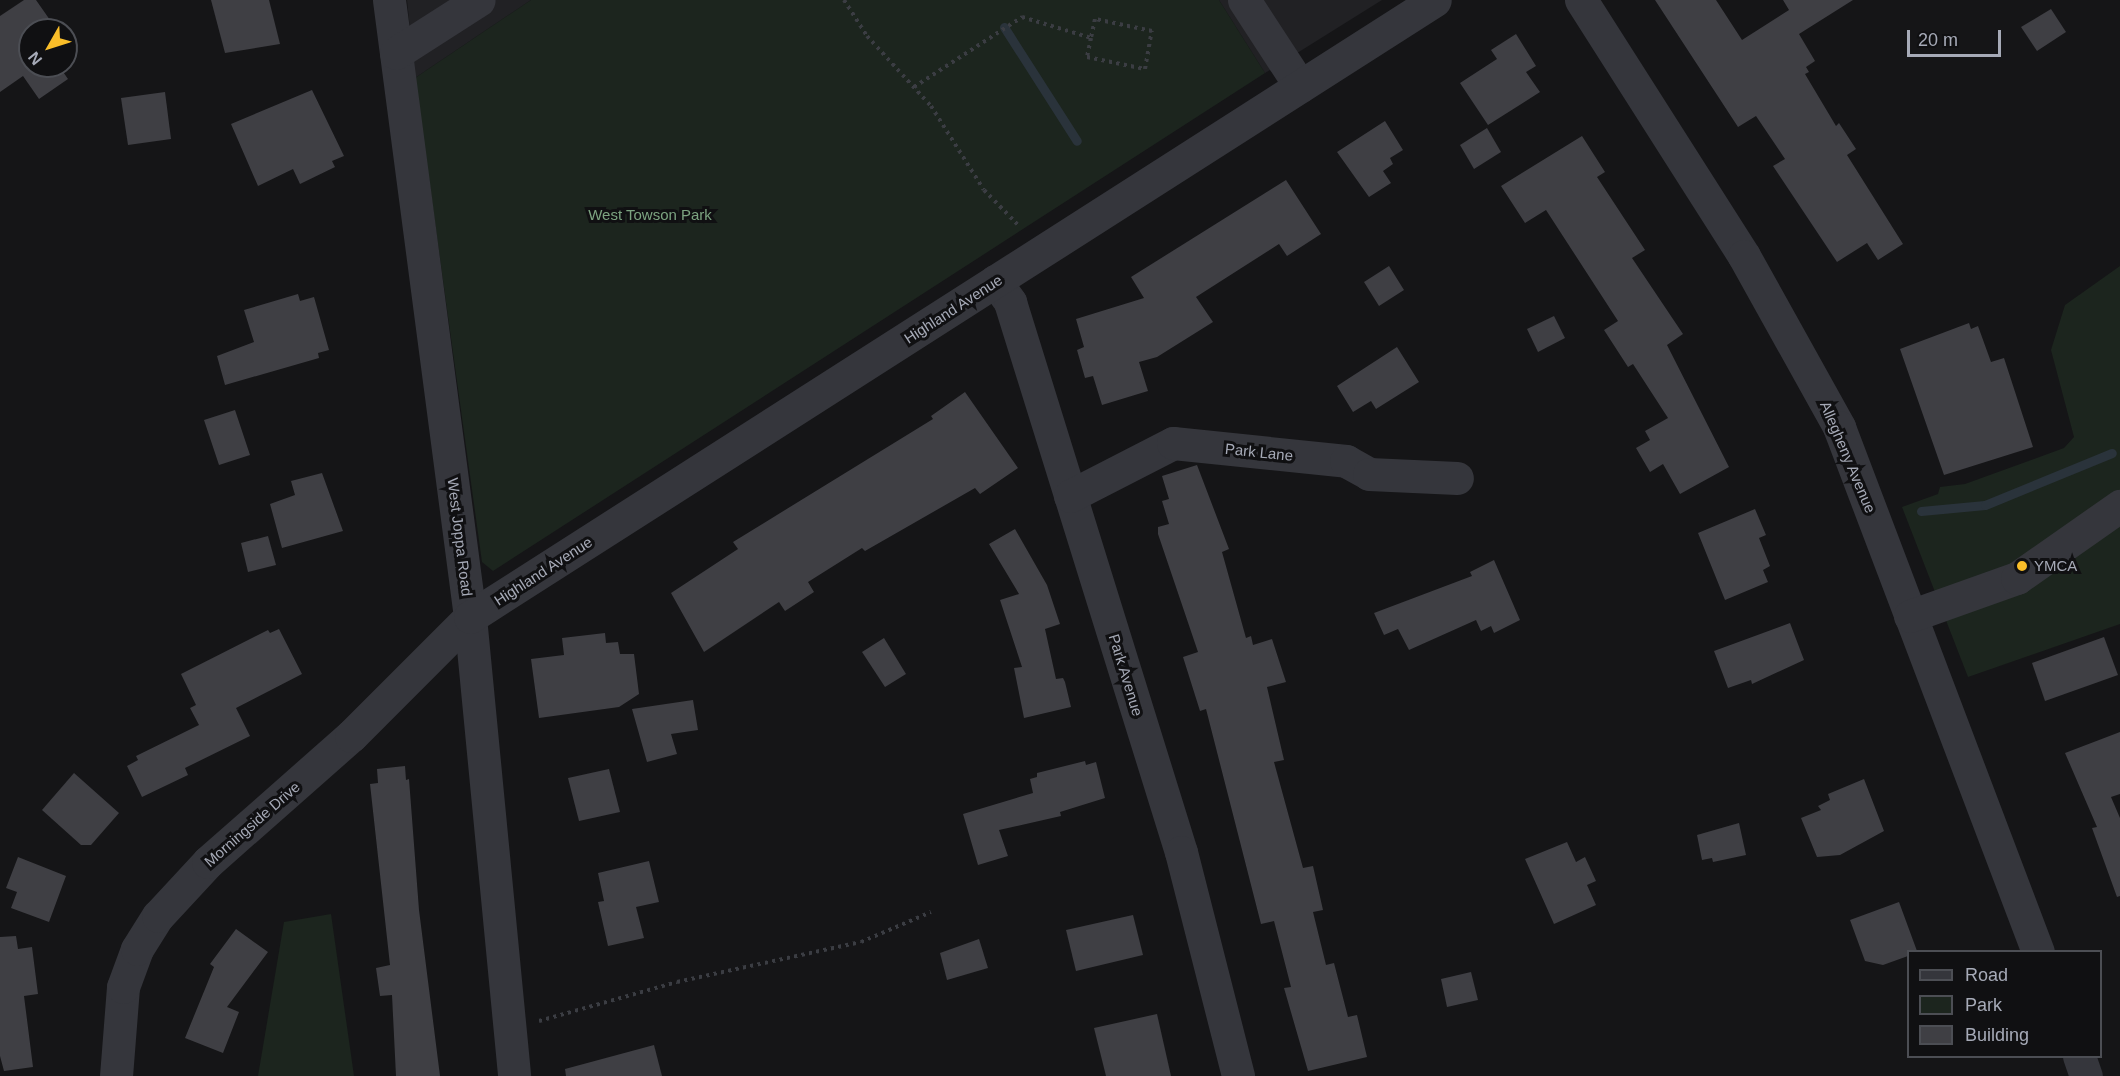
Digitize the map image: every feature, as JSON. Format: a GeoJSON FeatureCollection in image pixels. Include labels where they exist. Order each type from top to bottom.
{"type":"FeatureCollection","features":[{"type":"Feature","properties":{"kind":"street","name":"West Joppa Road"},"geometry":{"type":"LineString","coordinates":[[389,0],[470,617],[514,1076]]}},
{"type":"Feature","properties":{"kind":"street"},"geometry":{"type":"LineString","coordinates":[[396,53],[479,0]]}},
{"type":"Feature","properties":{"kind":"street"},"geometry":{"type":"LineString","coordinates":[[1244,0],[1300,86]]}},
{"type":"Feature","properties":{"kind":"street","name":"Highland Avenue"},"geometry":{"type":"LineString","coordinates":[[470,617],[1435,0]]}},
{"type":"Feature","properties":{"kind":"street","name":"Allegheny Avenue"},"geometry":{"type":"LineString","coordinates":[[1581,0],[1744,256],[1839,427],[2038,950]]}},
{"type":"Feature","properties":{"kind":"street","name":"Park Avenue"},"geometry":{"type":"LineString","coordinates":[[996,281],[1010,302],[1181,852],[1238,1076]]}},
{"type":"Feature","properties":{"kind":"street","name":"Park Lane"},"geometry":{"type":"LineString","coordinates":[[1070,496],[1173,443],[1346,461],[1369,474],[1457,478]]}},
{"type":"Feature","properties":{"kind":"street"},"geometry":{"type":"LineString","coordinates":[[1910,616],[2017,578],[2120,506]]}},
{"type":"Feature","properties":{"kind":"street","name":"Morningside Drive"},"geometry":{"type":"LineString","coordinates":[[116,1076],[123,987],[136,950],[158,916],[208,862],[351,736],[470,617]]}},
{"type":"Feature","properties":{"kind":"street"},"geometry":{"type":"LineString","coordinates":[[2080,1058],[2086,1076]]}},
{"type":"Feature","properties":{"kind":"path"},"geometry":{"type":"LineString","coordinates":[[844,0],[867,36],[931,106],[984,190],[1027,234]]}},
{"type":"Feature","properties":{"kind":"path"},"geometry":{"type":"LineString","coordinates":[[914,87],[1022,17],[1090,38]]}},
{"type":"Feature","properties":{"kind":"path"},"geometry":{"type":"LineString","coordinates":[[1095,19],[1152,31],[1145,69],[1087,57],[1090,38],[1095,19]]}},
{"type":"Feature","properties":{"kind":"path"},"geometry":{"type":"LineString","coordinates":[[509,1029],[677,982],[861,942],[931,912]]}},
{"type":"Feature","properties":{"kind":"shaded area"},"geometry":{"type":"Polygon","coordinates":[[[407,0],[531,0],[415,78],[407,0]]]}},
{"type":"Feature","properties":{"kind":"shaded area"},"geometry":{"type":"Polygon","coordinates":[[[1219,0],[1382,0],[1265,73],[1219,0]]]}},
{"type":"Feature","properties":{"kind":"green space","name":"West Towson Park"},"geometry":{"type":"Polygon","coordinates":[[[531,0],[1219,0],[1265,73],[493,571],[482,562],[415,78],[531,0]]]}},
{"type":"Feature","properties":{"kind":"green space","name":"YMCA"},"geometry":{"type":"Polygon","coordinates":[[[2120,266],[2120,624],[1968,677],[1902,507],[1938,494],[1940,487],[1965,484],[2064,448],[2074,437],[2051,350],[2065,305],[2120,266]]]}},
{"type":"Feature","properties":{"kind":"green space"},"geometry":{"type":"Polygon","coordinates":[[[331,914],[354,1076],[258,1076],[284,922],[331,914]]]}},
{"type":"Feature","properties":{"kind":"building"},"geometry":{"type":"Polygon","coordinates":[[[24,0],[36,0],[49,18],[18,18],[18,78],[20,78],[0,92],[0,16],[24,0]]]}},
{"type":"Feature","properties":{"kind":"building"},"geometry":{"type":"Polygon","coordinates":[[[211,0],[269,0],[280,44],[225,53],[211,0]]]}},
{"type":"Feature","properties":{"kind":"building"},"geometry":{"type":"Polygon","coordinates":[[[1655,0],[1716,0],[1742,40],[1789,10],[1783,0],[1853,0],[1799,34],[1815,61],[1806,67],[1809,72],[1805,74],[1836,126],[1839,123],[1856,149],[1847,155],[1903,244],[1878,260],[1867,243],[1837,262],[1773,166],[1785,159],[1756,116],[1738,127],[1655,0]]]}},
{"type":"Feature","properties":{"kind":"building"},"geometry":{"type":"Polygon","coordinates":[[[2051,9],[2066,32],[2037,51],[2021,27],[2051,9]]]}},
{"type":"Feature","properties":{"kind":"building"},"geometry":{"type":"Polygon","coordinates":[[[1516,34],[1536,66],[1526,72],[1540,92],[1488,125],[1460,83],[1497,59],[1491,50],[1516,34]]]}},
{"type":"Feature","properties":{"kind":"building"},"geometry":{"type":"Polygon","coordinates":[[[24,78],[67,78],[68,79],[39,99],[24,78]]]}},
{"type":"Feature","properties":{"kind":"building"},"geometry":{"type":"Polygon","coordinates":[[[312,90],[344,156],[332,161],[335,167],[300,184],[293,169],[258,186],[231,124],[312,90]]]}},
{"type":"Feature","properties":{"kind":"building"},"geometry":{"type":"Polygon","coordinates":[[[165,92],[171,139],[128,145],[121,98],[165,92]]]}},
{"type":"Feature","properties":{"kind":"building"},"geometry":{"type":"Polygon","coordinates":[[[1385,121],[1403,150],[1390,158],[1393,164],[1383,171],[1391,183],[1369,197],[1337,152],[1385,121]]]}},
{"type":"Feature","properties":{"kind":"building"},"geometry":{"type":"Polygon","coordinates":[[[1487,128],[1501,152],[1474,169],[1460,145],[1487,128]]]}},
{"type":"Feature","properties":{"kind":"building"},"geometry":{"type":"Polygon","coordinates":[[[1582,136],[1605,172],[1597,177],[1645,250],[1632,258],[1683,334],[1667,345],[1729,467],[1680,494],[1663,464],[1650,472],[1636,448],[1650,440],[1645,431],[1668,418],[1633,364],[1628,367],[1604,330],[1618,321],[1546,210],[1525,223],[1501,186],[1582,136]]]}},
{"type":"Feature","properties":{"kind":"building"},"geometry":{"type":"Polygon","coordinates":[[[1286,180],[1321,234],[1287,256],[1279,244],[1196,297],[1213,322],[1157,357],[1139,362],[1148,391],[1102,405],[1093,376],[1085,378],[1077,350],[1084,347],[1076,319],[1144,298],[1131,277],[1286,180]]]}},
{"type":"Feature","properties":{"kind":"building"},"geometry":{"type":"Polygon","coordinates":[[[1389,266],[1404,290],[1379,306],[1364,282],[1389,266]]]}},
{"type":"Feature","properties":{"kind":"building"},"geometry":{"type":"Polygon","coordinates":[[[298,294],[300,301],[314,297],[329,350],[318,353],[319,358],[225,385],[217,356],[254,342],[244,310],[298,294]]]}},
{"type":"Feature","properties":{"kind":"building"},"geometry":{"type":"Polygon","coordinates":[[[1554,316],[1565,338],[1538,352],[1527,329],[1554,316]]]}},
{"type":"Feature","properties":{"kind":"building"},"geometry":{"type":"Polygon","coordinates":[[[1969,323],[1971,329],[1978,326],[1991,362],[2004,358],[2033,447],[1944,475],[1900,349],[1969,323]]]}},
{"type":"Feature","properties":{"kind":"building"},"geometry":{"type":"Polygon","coordinates":[[[1397,347],[1419,382],[1376,409],[1371,401],[1353,412],[1337,386],[1397,347]]]}},
{"type":"Feature","properties":{"kind":"building"},"geometry":{"type":"Polygon","coordinates":[[[965,392],[1018,468],[980,494],[975,488],[865,551],[862,548],[808,582],[814,592],[785,611],[779,602],[704,652],[671,593],[738,549],[733,542],[933,419],[931,416],[965,392]]]}},
{"type":"Feature","properties":{"kind":"building"},"geometry":{"type":"Polygon","coordinates":[[[235,410],[250,455],[219,465],[204,420],[235,410]]]}},
{"type":"Feature","properties":{"kind":"building"},"geometry":{"type":"Polygon","coordinates":[[[1197,465],[1229,549],[1222,552],[1246,638],[1251,636],[1253,645],[1272,639],[1286,682],[1267,687],[1284,760],[1274,762],[1303,868],[1313,866],[1323,910],[1313,912],[1326,965],[1334,963],[1348,1017],[1357,1015],[1367,1057],[1308,1071],[1284,988],[1291,987],[1274,921],[1261,924],[1206,709],[1200,711],[1183,657],[1198,652],[1158,534],[1158,527],[1169,524],[1162,501],[1169,499],[1162,476],[1197,465]]]}},
{"type":"Feature","properties":{"kind":"building"},"geometry":{"type":"Polygon","coordinates":[[[322,473],[343,531],[282,548],[270,504],[295,495],[291,481],[322,473]]]}},
{"type":"Feature","properties":{"kind":"building"},"geometry":{"type":"Polygon","coordinates":[[[1755,509],[1766,535],[1759,538],[1770,566],[1763,570],[1768,582],[1725,600],[1698,533],[1755,509]]]}},
{"type":"Feature","properties":{"kind":"building"},"geometry":{"type":"Polygon","coordinates":[[[1015,529],[1047,585],[1060,624],[1045,629],[1056,679],[1063,678],[1071,707],[1024,718],[1014,668],[1022,667],[1000,600],[1019,594],[989,544],[1015,529]]]}},
{"type":"Feature","properties":{"kind":"building"},"geometry":{"type":"Polygon","coordinates":[[[268,536],[276,565],[248,572],[241,543],[268,536]]]}},
{"type":"Feature","properties":{"kind":"building"},"geometry":{"type":"Polygon","coordinates":[[[1494,560],[1520,620],[1494,633],[1491,626],[1481,631],[1476,620],[1409,650],[1398,629],[1384,635],[1374,613],[1472,576],[1470,572],[1494,560]]]}},
{"type":"Feature","properties":{"kind":"building"},"geometry":{"type":"Polygon","coordinates":[[[1790,623],[1804,660],[1752,684],[1751,680],[1728,688],[1714,651],[1790,623]]]}},
{"type":"Feature","properties":{"kind":"building"},"geometry":{"type":"Polygon","coordinates":[[[279,629],[302,674],[236,708],[250,736],[185,768],[188,775],[142,797],[127,766],[138,760],[136,756],[199,725],[190,708],[196,705],[181,674],[268,630],[270,633],[279,629]]]}},
{"type":"Feature","properties":{"kind":"building"},"geometry":{"type":"Polygon","coordinates":[[[605,633],[606,643],[618,642],[620,654],[634,654],[639,694],[619,707],[539,718],[531,659],[564,655],[562,638],[605,633]]]}},
{"type":"Feature","properties":{"kind":"building"},"geometry":{"type":"Polygon","coordinates":[[[2104,637],[2118,675],[2045,701],[2032,663],[2104,637]]]}},
{"type":"Feature","properties":{"kind":"building"},"geometry":{"type":"Polygon","coordinates":[[[884,638],[906,674],[885,687],[862,652],[884,638]]]}},
{"type":"Feature","properties":{"kind":"building"},"geometry":{"type":"Polygon","coordinates":[[[693,700],[698,730],[671,734],[677,754],[647,762],[632,709],[693,700]]]}},
{"type":"Feature","properties":{"kind":"building"},"geometry":{"type":"Polygon","coordinates":[[[2120,732],[2120,794],[2111,797],[2120,818],[2120,896],[2117,897],[2092,828],[2097,827],[2065,753],[2120,732]]]}},
{"type":"Feature","properties":{"kind":"building"},"geometry":{"type":"Polygon","coordinates":[[[1085,761],[1086,765],[1096,762],[1105,798],[1060,812],[1061,816],[999,830],[1008,856],[978,865],[963,814],[1033,793],[1030,779],[1037,777],[1037,773],[1085,761]]]}},
{"type":"Feature","properties":{"kind":"building"},"geometry":{"type":"Polygon","coordinates":[[[405,766],[406,780],[409,779],[419,910],[440,1076],[396,1076],[392,995],[380,996],[376,968],[390,965],[370,784],[378,783],[377,769],[405,766]]]}},
{"type":"Feature","properties":{"kind":"building"},"geometry":{"type":"Polygon","coordinates":[[[609,769],[620,812],[579,821],[568,778],[609,769]]]}},
{"type":"Feature","properties":{"kind":"building"},"geometry":{"type":"Polygon","coordinates":[[[74,773],[119,813],[91,845],[81,845],[42,810],[74,773]]]}},
{"type":"Feature","properties":{"kind":"building"},"geometry":{"type":"Polygon","coordinates":[[[1864,779],[1884,831],[1840,855],[1817,857],[1801,818],[1821,810],[1818,806],[1830,800],[1828,794],[1864,779]]]}},
{"type":"Feature","properties":{"kind":"building"},"geometry":{"type":"Polygon","coordinates":[[[1739,823],[1746,855],[1713,862],[1712,858],[1702,860],[1697,835],[1739,823]]]}},
{"type":"Feature","properties":{"kind":"building"},"geometry":{"type":"Polygon","coordinates":[[[1567,842],[1576,862],[1585,857],[1596,881],[1587,885],[1596,905],[1554,924],[1525,859],[1567,842]]]}},
{"type":"Feature","properties":{"kind":"building"},"geometry":{"type":"Polygon","coordinates":[[[18,857],[66,876],[49,922],[11,908],[17,892],[6,888],[18,857]]]}},
{"type":"Feature","properties":{"kind":"building"},"geometry":{"type":"Polygon","coordinates":[[[649,861],[659,902],[636,907],[644,938],[608,946],[598,902],[604,901],[598,873],[649,861]]]}},
{"type":"Feature","properties":{"kind":"building"},"geometry":{"type":"Polygon","coordinates":[[[1899,902],[1917,950],[1907,950],[1907,956],[1883,965],[1865,961],[1850,920],[1899,902]]]}},
{"type":"Feature","properties":{"kind":"building"},"geometry":{"type":"Polygon","coordinates":[[[1133,915],[1143,955],[1076,971],[1066,930],[1133,915]]]}},
{"type":"Feature","properties":{"kind":"building"},"geometry":{"type":"Polygon","coordinates":[[[236,929],[268,952],[227,1007],[239,1012],[223,1053],[185,1038],[214,967],[210,964],[236,929]]]}},
{"type":"Feature","properties":{"kind":"building"},"geometry":{"type":"Polygon","coordinates":[[[16,936],[18,949],[32,947],[38,994],[24,996],[33,1067],[4,1071],[0,1056],[0,937],[16,936]]]}},
{"type":"Feature","properties":{"kind":"building"},"geometry":{"type":"Polygon","coordinates":[[[979,939],[988,968],[947,980],[940,953],[979,939]]]}},
{"type":"Feature","properties":{"kind":"building"},"geometry":{"type":"Polygon","coordinates":[[[1471,972],[1478,1000],[1447,1007],[1441,979],[1471,972]]]}},
{"type":"Feature","properties":{"kind":"building"},"geometry":{"type":"Polygon","coordinates":[[[1157,1014],[1171,1076],[1106,1076],[1094,1028],[1157,1014]]]}},
{"type":"Feature","properties":{"kind":"building"},"geometry":{"type":"Polygon","coordinates":[[[654,1045],[662,1076],[566,1076],[565,1069],[654,1045]]]}},
{"type":"Feature","properties":{"kind":"waterway"},"geometry":{"type":"LineString","coordinates":[[1004,27],[1077,141]]}},
{"type":"Feature","properties":{"kind":"waterway"},"geometry":{"type":"LineString","coordinates":[[1921,511],[1985,505],[2112,453]]}},
{"type":"Feature","properties":{"kind":"place","name":"YMCA"},"geometry":{"type":"Point","coordinates":[2022,566]}}]}
